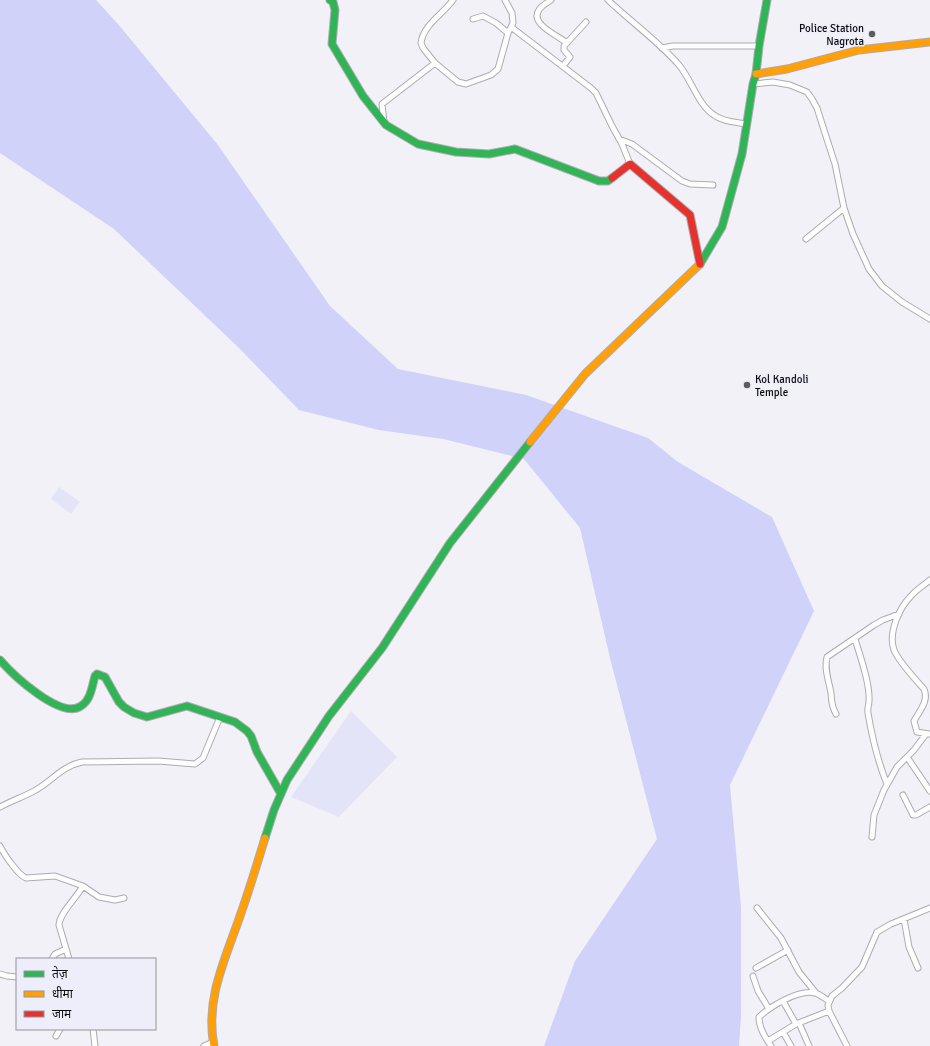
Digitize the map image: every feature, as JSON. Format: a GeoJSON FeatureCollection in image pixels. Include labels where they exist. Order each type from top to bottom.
{"type":"FeatureCollection","features":[{"type":"Feature","properties":{"kind":"main road"},"geometry":{"type":"LineString","coordinates":[[214,1044],[211,1031],[211,1010],[215,988],[242,914],[273,814],[281,794],[294,769],[328,716],[382,648],[450,543],[504,474],[585,374],[700,264],[722,227],[736,179],[756,74],[758,46],[767,0]]}},
{"type":"Feature","properties":{"kind":"main road"},"geometry":{"type":"LineString","coordinates":[[333,1],[335,10],[332,44],[363,96],[384,123],[399,134],[418,144],[456,152],[489,154],[515,149],[599,181],[608,182],[630,164],[638,169],[690,214],[700,264]]}},
{"type":"Feature","properties":{"kind":"main road"},"geometry":{"type":"LineString","coordinates":[[756,74],[787,69],[859,50],[930,42]]}},
{"type":"Feature","properties":{"kind":"main road"},"geometry":{"type":"LineString","coordinates":[[0,660],[4,666],[38,694],[62,707],[71,710],[75,710],[88,699],[91,694],[95,676],[97,674],[105,677],[119,702],[134,713],[147,716],[181,706],[187,706],[235,722],[251,736],[281,794]]}},
{"type":"Feature","properties":{"kind":"street"},"geometry":{"type":"LineString","coordinates":[[453,0],[426,28],[421,43],[423,48],[435,63],[454,79],[466,84],[491,75],[498,69],[513,19],[506,0]]}},
{"type":"Feature","properties":{"kind":"street"},"geometry":{"type":"LineString","coordinates":[[551,0],[539,9],[537,20],[550,33],[567,43]]}},
{"type":"Feature","properties":{"kind":"street"},"geometry":{"type":"LineString","coordinates":[[608,0],[680,66],[704,105],[713,115],[721,119],[746,124]]}},
{"type":"Feature","properties":{"kind":"street"},"geometry":{"type":"LineString","coordinates":[[473,19],[483,16],[496,23],[508,33]]}},
{"type":"Feature","properties":{"kind":"street"},"geometry":{"type":"LineString","coordinates":[[563,66],[570,57],[564,48],[586,22]]}},
{"type":"Feature","properties":{"kind":"street"},"geometry":{"type":"LineString","coordinates":[[511,27],[596,93],[630,164]]}},
{"type":"Feature","properties":{"kind":"street"},"geometry":{"type":"LineString","coordinates":[[662,48],[673,46],[758,46]]}},
{"type":"Feature","properties":{"kind":"street"},"geometry":{"type":"LineString","coordinates":[[384,123],[382,104],[435,63]]}},
{"type":"Feature","properties":{"kind":"street"},"geometry":{"type":"LineString","coordinates":[[753,84],[773,82],[790,85],[807,92],[817,108],[831,150],[844,208],[853,234],[869,269],[882,286],[902,302],[930,320]]}},
{"type":"Feature","properties":{"kind":"street"},"geometry":{"type":"LineString","coordinates":[[619,139],[632,144],[682,181],[690,184],[713,185]]}},
{"type":"Feature","properties":{"kind":"street"},"geometry":{"type":"LineString","coordinates":[[806,239],[844,208]]}},
{"type":"Feature","properties":{"kind":"street"},"geometry":{"type":"LineString","coordinates":[[928,734],[917,732],[914,721],[926,700],[926,695],[924,690],[895,652],[892,642],[892,632],[899,614],[910,596],[930,580]]}},
{"type":"Feature","properties":{"kind":"street"},"geometry":{"type":"LineString","coordinates":[[836,714],[831,704],[831,692],[828,682],[826,662],[827,657],[883,620],[899,614]]}},
{"type":"Feature","properties":{"kind":"street"},"geometry":{"type":"LineString","coordinates":[[855,639],[864,668],[869,702],[867,708],[872,734],[879,764],[887,784]]}},
{"type":"Feature","properties":{"kind":"street"},"geometry":{"type":"LineString","coordinates":[[0,807],[35,791],[60,771],[76,763],[158,761],[195,764],[206,754],[220,717]]}},
{"type":"Feature","properties":{"kind":"street"},"geometry":{"type":"LineString","coordinates":[[872,837],[874,815],[887,784],[897,767],[928,734]]}},
{"type":"Feature","properties":{"kind":"street"},"geometry":{"type":"LineString","coordinates":[[907,757],[930,791]]}},
{"type":"Feature","properties":{"kind":"street"},"geometry":{"type":"LineString","coordinates":[[903,795],[914,815],[930,807]]}},
{"type":"Feature","properties":{"kind":"street"},"geometry":{"type":"LineString","coordinates":[[0,846],[18,872],[26,878],[55,876],[83,886],[99,897],[115,900],[124,898]]}},
{"type":"Feature","properties":{"kind":"street"},"geometry":{"type":"LineString","coordinates":[[69,958],[58,925],[59,920],[83,886]]}},
{"type":"Feature","properties":{"kind":"street"},"geometry":{"type":"LineString","coordinates":[[757,908],[781,938],[800,972],[816,993],[829,1001]]}},
{"type":"Feature","properties":{"kind":"street"},"geometry":{"type":"LineString","coordinates":[[847,1046],[829,1011],[828,1005],[832,996],[862,967],[877,932],[884,927],[930,908]]}},
{"type":"Feature","properties":{"kind":"street"},"geometry":{"type":"LineString","coordinates":[[904,919],[910,947],[918,968]]}},
{"type":"Feature","properties":{"kind":"street"},"geometry":{"type":"LineString","coordinates":[[53,958],[55,954],[66,949]]}},
{"type":"Feature","properties":{"kind":"street"},"geometry":{"type":"LineString","coordinates":[[756,968],[788,950]]}},
{"type":"Feature","properties":{"kind":"street"},"geometry":{"type":"LineString","coordinates":[[0,974],[16,977]]}},
{"type":"Feature","properties":{"kind":"street"},"geometry":{"type":"LineString","coordinates":[[752,976],[758,991],[769,1009]]}},
{"type":"Feature","properties":{"kind":"street"},"geometry":{"type":"LineString","coordinates":[[816,993],[804,993],[790,997],[769,1009],[759,1017],[762,1031],[769,1044],[783,1032],[798,1023],[829,1011]]}},
{"type":"Feature","properties":{"kind":"street"},"geometry":{"type":"LineString","coordinates":[[783,1001],[798,1023],[809,1046]]}},
{"type":"Feature","properties":{"kind":"street"},"geometry":{"type":"LineString","coordinates":[[56,1036],[59,1030]]}},
{"type":"Feature","properties":{"kind":"street"},"geometry":{"type":"LineString","coordinates":[[93,1030],[95,1046]]}},
{"type":"Feature","properties":{"kind":"street"},"geometry":{"type":"LineString","coordinates":[[783,1032],[791,1046]]}},
{"type":"Feature","properties":{"kind":"street"},"geometry":{"type":"LineString","coordinates":[[204,1046],[214,1044]]}},
{"type":"Feature","properties":{"kind":"shaded area"},"geometry":{"type":"Polygon","coordinates":[[[59,487],[80,502],[71,514],[51,499],[59,487]]]}},
{"type":"Feature","properties":{"kind":"shaded area"},"geometry":{"type":"Polygon","coordinates":[[[351,711],[397,757],[339,817],[291,797],[351,711]]]}},
{"type":"Feature","properties":{"kind":"water"},"geometry":{"type":"Polygon","coordinates":[[[0,0],[96,0],[118,24],[218,145],[330,306],[398,369],[526,395],[648,438],[678,462],[772,517],[814,611],[730,785],[741,907],[741,1016],[739,1046],[544,1046],[575,961],[657,839],[610,658],[580,528],[524,459],[443,439],[379,430],[299,410],[238,347],[114,229],[0,153],[0,0]]]}},
{"type":"Feature","properties":{"kind":"traffic: fast"},"geometry":{"type":"LineString","coordinates":[[330,0],[333,2],[335,10],[332,44],[363,96],[386,125],[418,144],[456,152],[489,154],[515,149],[599,181],[608,181],[612,178]]}},
{"type":"Feature","properties":{"kind":"traffic: fast"},"geometry":{"type":"LineString","coordinates":[[700,264],[722,227],[742,154],[767,0]]}},
{"type":"Feature","properties":{"kind":"traffic: fast"},"geometry":{"type":"LineString","coordinates":[[265,838],[274,810],[287,780],[329,716],[382,648],[450,543],[530,442]]}},
{"type":"Feature","properties":{"kind":"traffic: fast"},"geometry":{"type":"LineString","coordinates":[[0,660],[26,685],[50,702],[62,707],[72,709],[81,706],[89,697],[95,676],[97,674],[105,677],[119,702],[134,713],[147,717],[187,706],[235,722],[251,736],[257,752],[281,794]]}},
{"type":"Feature","properties":{"kind":"traffic: slow"},"geometry":{"type":"LineString","coordinates":[[756,74],[787,69],[859,50],[930,42]]}},
{"type":"Feature","properties":{"kind":"traffic: slow"},"geometry":{"type":"LineString","coordinates":[[530,442],[585,374],[700,264]]}},
{"type":"Feature","properties":{"kind":"traffic: slow"},"geometry":{"type":"LineString","coordinates":[[214,1046],[212,1029],[214,996],[223,964],[247,897],[265,838]]}},
{"type":"Feature","properties":{"kind":"traffic: jam"},"geometry":{"type":"LineString","coordinates":[[612,178],[630,164],[690,215],[700,264]]}},
{"type":"Feature","properties":{"kind":"place","name":"Police Station Nagrota"},"geometry":{"type":"Point","coordinates":[872,34]}},
{"type":"Feature","properties":{"kind":"place","name":"Kol Kandoli Temple"},"geometry":{"type":"Point","coordinates":[747,385]}}]}
